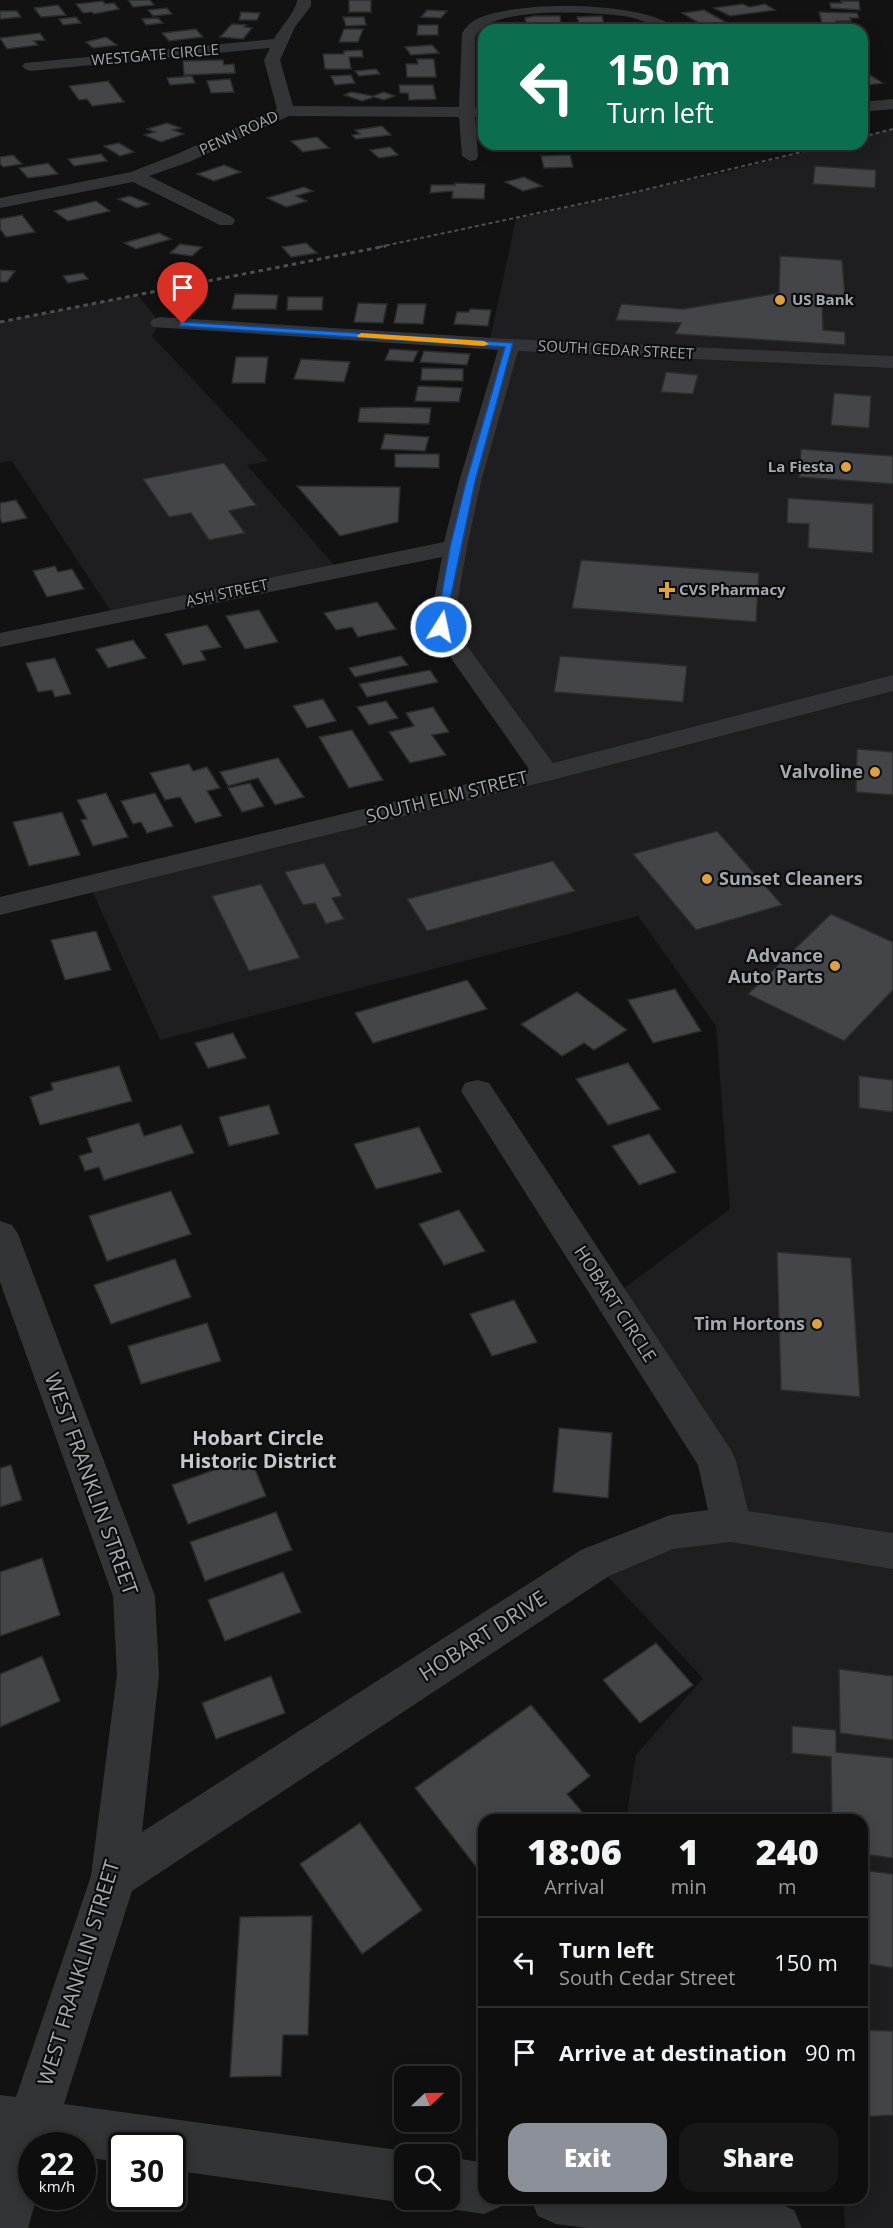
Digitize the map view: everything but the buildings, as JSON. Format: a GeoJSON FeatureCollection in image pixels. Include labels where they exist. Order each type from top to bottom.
{"type":"FeatureCollection","features":[{"type":"Feature","properties":{"kind":"street"},"geometry":{"type":"LineString","coordinates":[[286,111],[272,60],[288,26],[304,6],[304,0]]}},
{"type":"Feature","properties":{"kind":"street"},"geometry":{"type":"LineString","coordinates":[[470,156],[465,112],[468,33],[476,22],[488,14],[537,5],[566,4],[619,7],[655,18],[662,24]]}},
{"type":"Feature","properties":{"kind":"street"},"geometry":{"type":"LineString","coordinates":[[635,11],[653,6]]}},
{"type":"Feature","properties":{"kind":"street","name":"WESTGATE CIRCLE"},"geometry":{"type":"LineString","coordinates":[[30,66],[280,43]]}},
{"type":"Feature","properties":{"kind":"street"},"geometry":{"type":"LineString","coordinates":[[868,106],[893,104]]}},
{"type":"Feature","properties":{"kind":"street","name":"PENN ROAD"},"geometry":{"type":"LineString","coordinates":[[0,203],[135,176],[183,158],[286,111],[478,112]]}},
{"type":"Feature","properties":{"kind":"street"},"geometry":{"type":"LineString","coordinates":[[135,176],[226,221]]}},
{"type":"Feature","properties":{"kind":"street","name":"SOUTH CEDAR STREET"},"geometry":{"type":"LineString","coordinates":[[160,322],[510,345],[893,362]]}},
{"type":"Feature","properties":{"kind":"street"},"geometry":{"type":"LineString","coordinates":[[510,345],[470,482],[455,547],[441,627],[546,773]]}},
{"type":"Feature","properties":{"kind":"street","name":"ASH STREET"},"geometry":{"type":"LineString","coordinates":[[0,640],[455,547]]}},
{"type":"Feature","properties":{"kind":"street","name":"SOUTH ELM STREET"},"geometry":{"type":"LineString","coordinates":[[0,906],[546,773],[893,683]]}},
{"type":"Feature","properties":{"kind":"street","name":"HOBART CIRCLE"},"geometry":{"type":"LineString","coordinates":[[477,1091],[717,1461],[731,1525]]}},
{"type":"Feature","properties":{"kind":"street","name":"WEST FRANKLIN STREET"},"geometry":{"type":"LineString","coordinates":[[0,1234],[134,1596],[138,1675],[114,1876],[16,2122],[2,2228]]}},
{"type":"Feature","properties":{"kind":"street","name":"HOBART DRIVE"},"geometry":{"type":"LineString","coordinates":[[114,1876],[595,1563],[670,1532],[731,1525],[893,1551]]}},
{"type":"Feature","properties":{"kind":"street"},"geometry":{"type":"LineString","coordinates":[[16,2122],[394,2174]]}},
{"type":"Feature","properties":{"kind":"street"},"geometry":{"type":"LineString","coordinates":[[460,2184],[478,2187]]}},
{"type":"Feature","properties":{"kind":"street"},"geometry":{"type":"LineString","coordinates":[[600,2204],[776,2228]]}},
{"type":"Feature","properties":{"kind":"shaded area"},"geometry":{"type":"Polygon","coordinates":[[[893,129],[893,2228],[845,2228],[843,2204],[868,2204],[868,1814],[627,1814],[636,1755],[703,1678],[595,1563],[731,1525],[611,1298],[730,1209],[716,1026],[638,916],[160,1040],[89,884],[545,773],[441,627],[510,346],[489,344],[516,219],[723,173],[812,150],[868,150],[868,136],[893,129]]]}},
{"type":"Feature","properties":{"kind":"shaded area"},"geometry":{"type":"Polygon","coordinates":[[[138,295],[160,323],[152,336],[269,461],[247,465],[339,571],[114,616],[12,461],[0,463],[0,322],[138,295]]]}},
{"type":"Feature","properties":{"kind":"railway"},"geometry":{"type":"LineString","coordinates":[[868,135],[893,129]]}},
{"type":"Feature","properties":{"kind":"railway"},"geometry":{"type":"LineString","coordinates":[[379,247],[627,194],[810,150]]}},
{"type":"Feature","properties":{"kind":"railway"},"geometry":{"type":"LineString","coordinates":[[0,322],[386,246]]}},
{"type":"Feature","properties":{"kind":"slow traffic"},"geometry":{"type":"LineString","coordinates":[[361,336],[484,344]]}},
{"type":"Feature","properties":{"kind":"place","name":"US Bank"},"geometry":{"type":"Point","coordinates":[780,300]}},
{"type":"Feature","properties":{"kind":"place","name":"La Fiesta"},"geometry":{"type":"Point","coordinates":[846,467]}},
{"type":"Feature","properties":{"kind":"place","name":"CVS Pharmacy"},"geometry":{"type":"Point","coordinates":[667,590]}},
{"type":"Feature","properties":{"kind":"place","name":"Valvoline"},"geometry":{"type":"Point","coordinates":[875,772]}},
{"type":"Feature","properties":{"kind":"place","name":"Sunset Cleaners"},"geometry":{"type":"Point","coordinates":[707,879]}},
{"type":"Feature","properties":{"kind":"place","name":"Advance Auto Parts"},"geometry":{"type":"Point","coordinates":[835,966]}},
{"type":"Feature","properties":{"kind":"place","name":"Tim Hortons"},"geometry":{"type":"Point","coordinates":[817,1324]}},
{"type":"Feature","properties":{"kind":"district","name":"Hobart Circle Historic District"},"geometry":{"type":"Point","coordinates":[258,1450]}},
{"type":"Feature","properties":{"kind":"route"},"geometry":{"type":"LineString","coordinates":[[183,324],[510,345],[470,482],[455,547],[441,627]]}}]}
